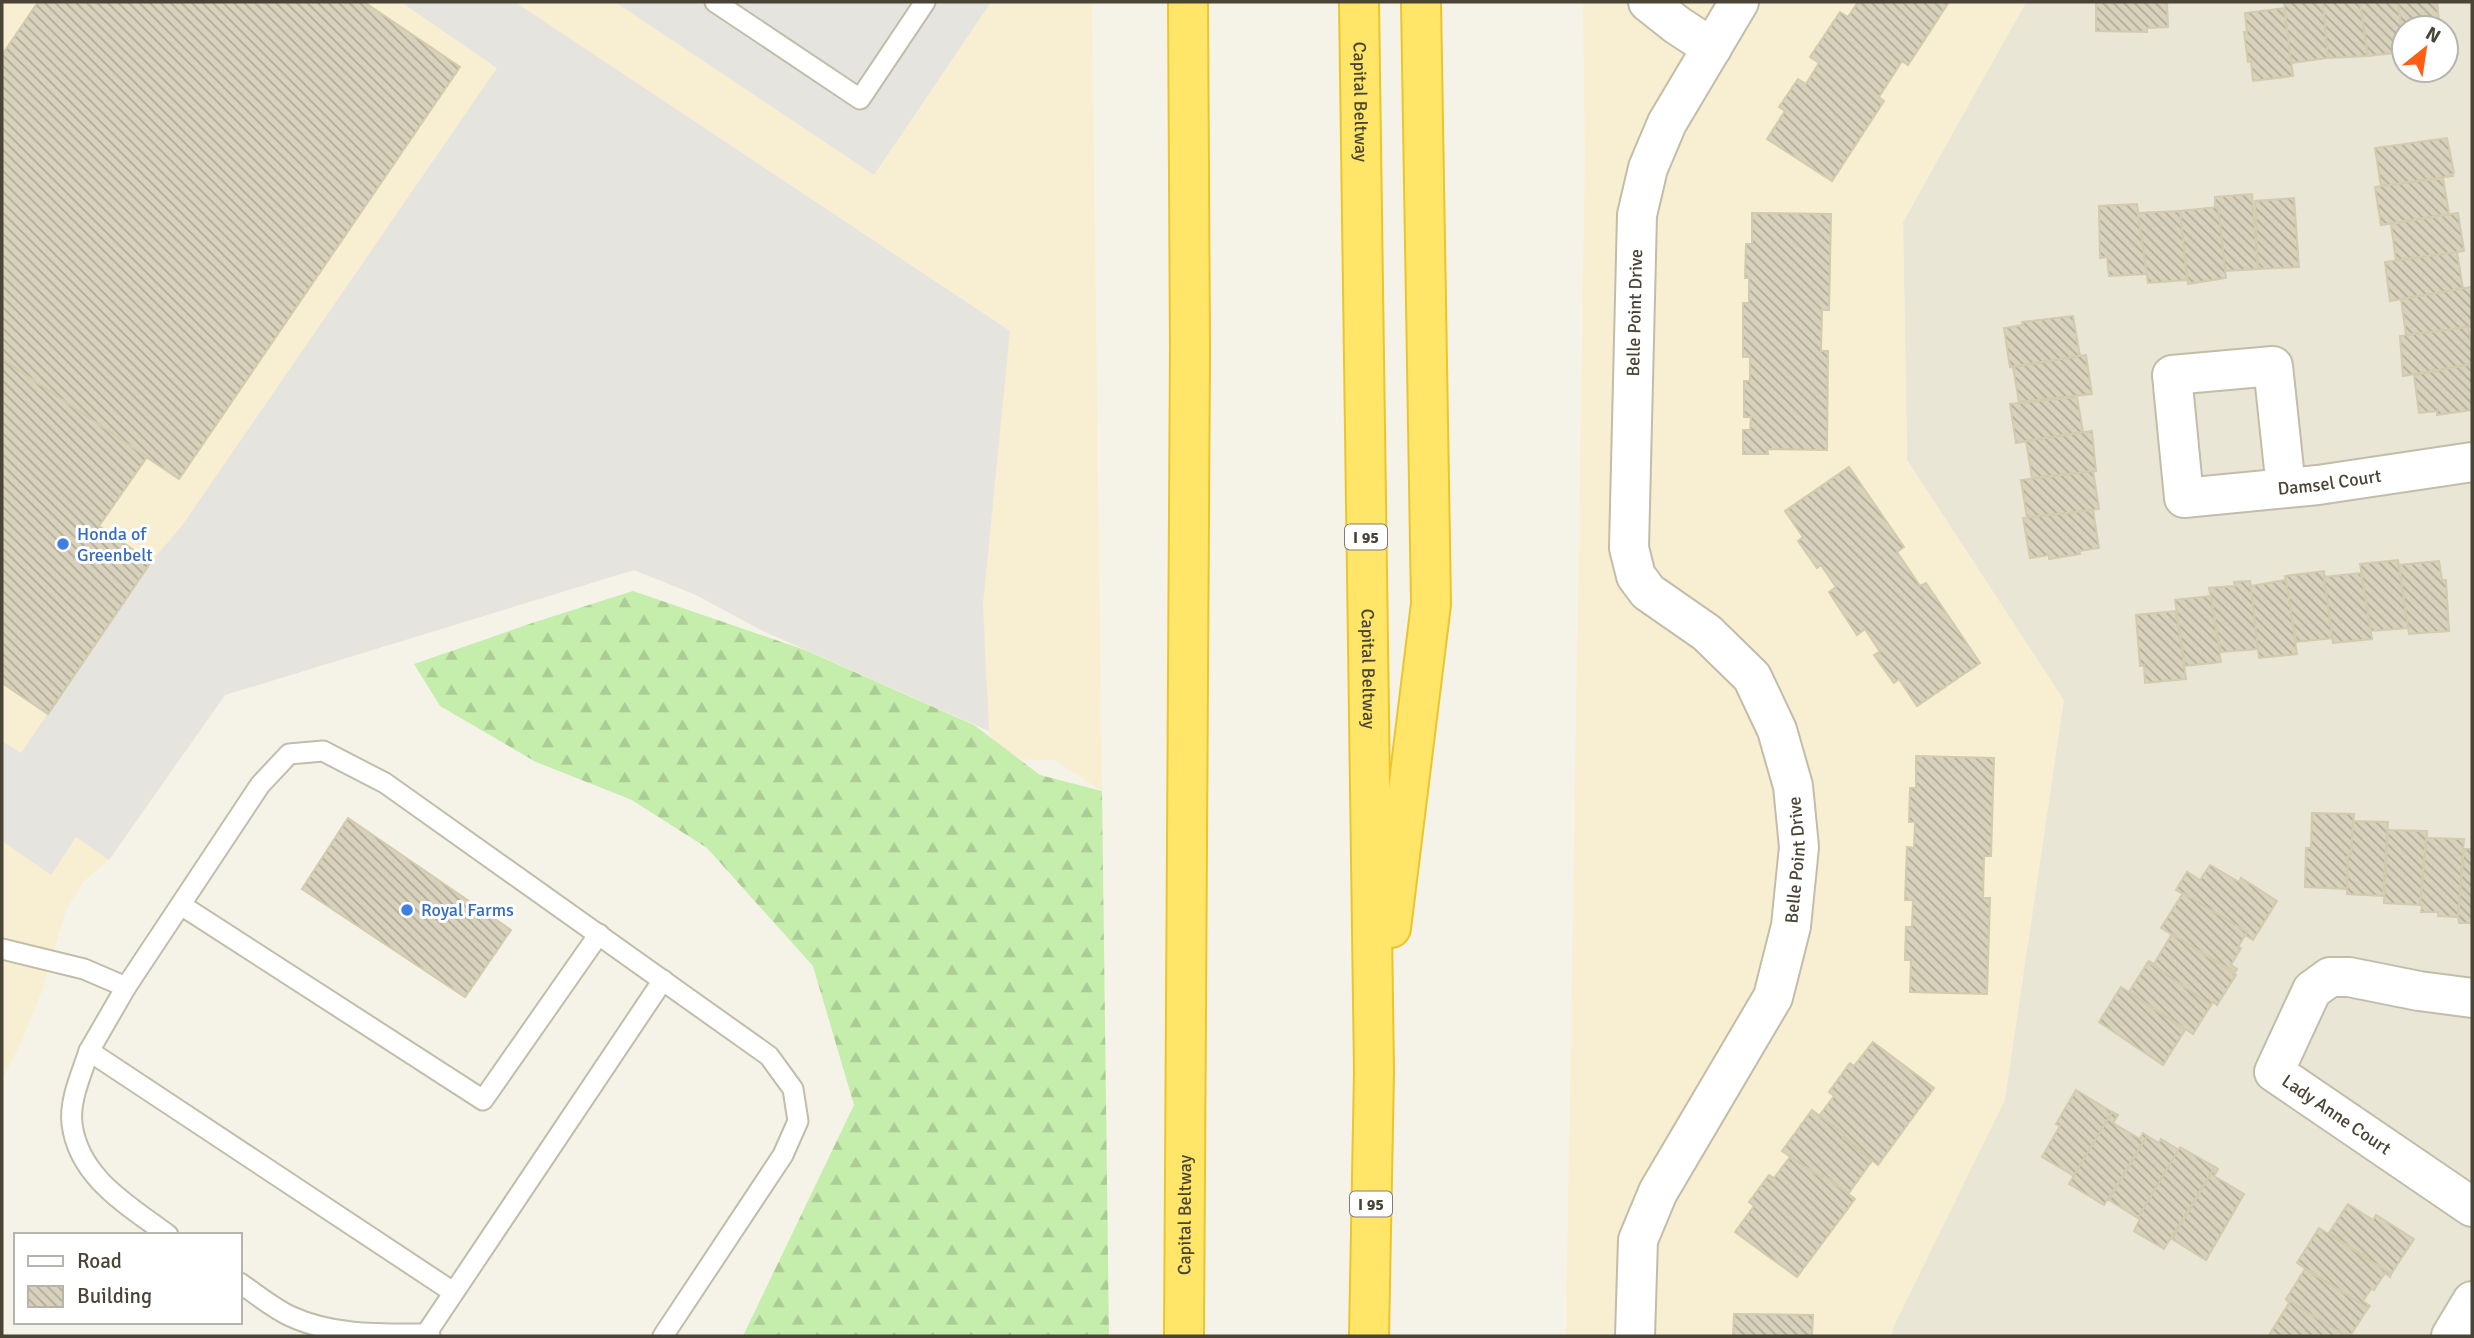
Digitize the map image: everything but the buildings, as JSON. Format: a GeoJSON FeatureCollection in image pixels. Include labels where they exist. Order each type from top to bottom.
{"type":"FeatureCollection","features":[{"type":"Feature","properties":{"kind":"highway"},"geometry":{"type":"LineString","coordinates":[[1169,2],[1190,350]]}},
{"type":"Feature","properties":{"kind":"highway","name":"Capital Beltway"},"geometry":{"type":"LineString","coordinates":[[1184,1336],[1190,350],[1188,2]]}},
{"type":"Feature","properties":{"kind":"highway","name":"Capital Beltway"},"geometry":{"type":"LineString","coordinates":[[1359,2],[1374,1072],[1369,1336]]}},
{"type":"Feature","properties":{"kind":"highway"},"geometry":{"type":"LineString","coordinates":[[1374,1072],[1431,604],[1421,2]]}},
{"type":"Feature","properties":{"kind":"street"},"geometry":{"type":"LineString","coordinates":[[1648,2],[1712,48]]}},
{"type":"Feature","properties":{"kind":"street","name":"Belle Point Drive"},"geometry":{"type":"LineString","coordinates":[[1635,1336],[1638,1240],[1658,1192],[1773,997],[1791,926],[1799,848],[1793,786],[1780,741],[1752,677],[1707,633],[1648,592],[1636,576],[1629,548],[1637,215],[1648,168],[1667,123],[1739,2]]}},
{"type":"Feature","properties":{"kind":"street","name":"Damsel Court"},"geometry":{"type":"LineString","coordinates":[[2286,488],[2273,366],[2172,375],[2184,498],[2318,485],[2472,462]]}},
{"type":"Feature","properties":{"kind":"street","name":"Lady Anne Court"},"geometry":{"type":"LineString","coordinates":[[2472,998],[2349,977],[2329,977],[2312,990],[2274,1072],[2472,1207]]}},
{"type":"Feature","properties":{"kind":"street"},"geometry":{"type":"LineString","coordinates":[[2451,1336],[2472,1301]]}},
{"type":"Feature","properties":{"kind":"lane"},"geometry":{"type":"LineString","coordinates":[[715,2],[860,99],[925,2]]}},
{"type":"Feature","properties":{"kind":"lane"},"geometry":{"type":"LineString","coordinates":[[165,1233],[104,1187],[81,1156],[72,1122],[76,1089],[89,1051],[126,987],[260,785],[289,754],[323,751],[385,783],[769,1055],[793,1088],[798,1121],[783,1156],[663,1336]]}},
{"type":"Feature","properties":{"kind":"lane"},"geometry":{"type":"LineString","coordinates":[[181,905],[483,1100],[598,934]]}},
{"type":"Feature","properties":{"kind":"lane"},"geometry":{"type":"LineString","coordinates":[[2,949],[84,969],[126,987]]}},
{"type":"Feature","properties":{"kind":"lane"},"geometry":{"type":"LineString","coordinates":[[242,1284],[289,1316],[327,1330],[428,1335],[453,1292],[663,979]]}},
{"type":"Feature","properties":{"kind":"lane"},"geometry":{"type":"LineString","coordinates":[[89,1051],[453,1292]]}},
{"type":"Feature","properties":{"kind":"shaded area"},"geometry":{"type":"Polygon","coordinates":[[[2,2],[1092,2],[1102,791],[1054,760],[999,759],[989,731],[761,630],[696,595],[634,570],[225,695],[109,860],[84,881],[66,910],[42,991],[21,1043],[2,1079],[2,2]]]}},
{"type":"Feature","properties":{"kind":"shaded area"},"geometry":{"type":"Polygon","coordinates":[[[401,2],[515,2],[1010,331],[983,604],[989,731],[761,630],[696,595],[634,570],[225,695],[109,860],[76,837],[51,875],[2,841],[2,741],[21,753],[151,562],[181,527],[497,68],[401,2]]]}},
{"type":"Feature","properties":{"kind":"shaded area"},"geometry":{"type":"Polygon","coordinates":[[[615,2],[991,2],[874,175],[615,2]]]}},
{"type":"Feature","properties":{"kind":"shaded area"},"geometry":{"type":"Polygon","coordinates":[[[1583,2],[2026,2],[1903,222],[1907,460],[2064,700],[2005,1100],[1891,1336],[1566,1336],[1585,158],[1583,2]]]}},
{"type":"Feature","properties":{"kind":"shaded area"},"geometry":{"type":"Polygon","coordinates":[[[2026,2],[2472,2],[2472,1336],[1891,1336],[2064,701],[1907,460],[1903,222],[2026,2]]]}},
{"type":"Feature","properties":{"kind":"green space"},"geometry":{"type":"Polygon","coordinates":[[[633,591],[805,650],[974,725],[1040,775],[1102,791],[1109,1336],[743,1336],[854,1105],[813,966],[707,848],[632,800],[536,762],[440,706],[414,664],[633,591]]]}},
{"type":"Feature","properties":{"kind":"place","name":"Honda of Greenbelt"},"geometry":{"type":"Point","coordinates":[63,544]}},
{"type":"Feature","properties":{"kind":"place","name":"Royal Farms"},"geometry":{"type":"Point","coordinates":[407,910]}}]}
